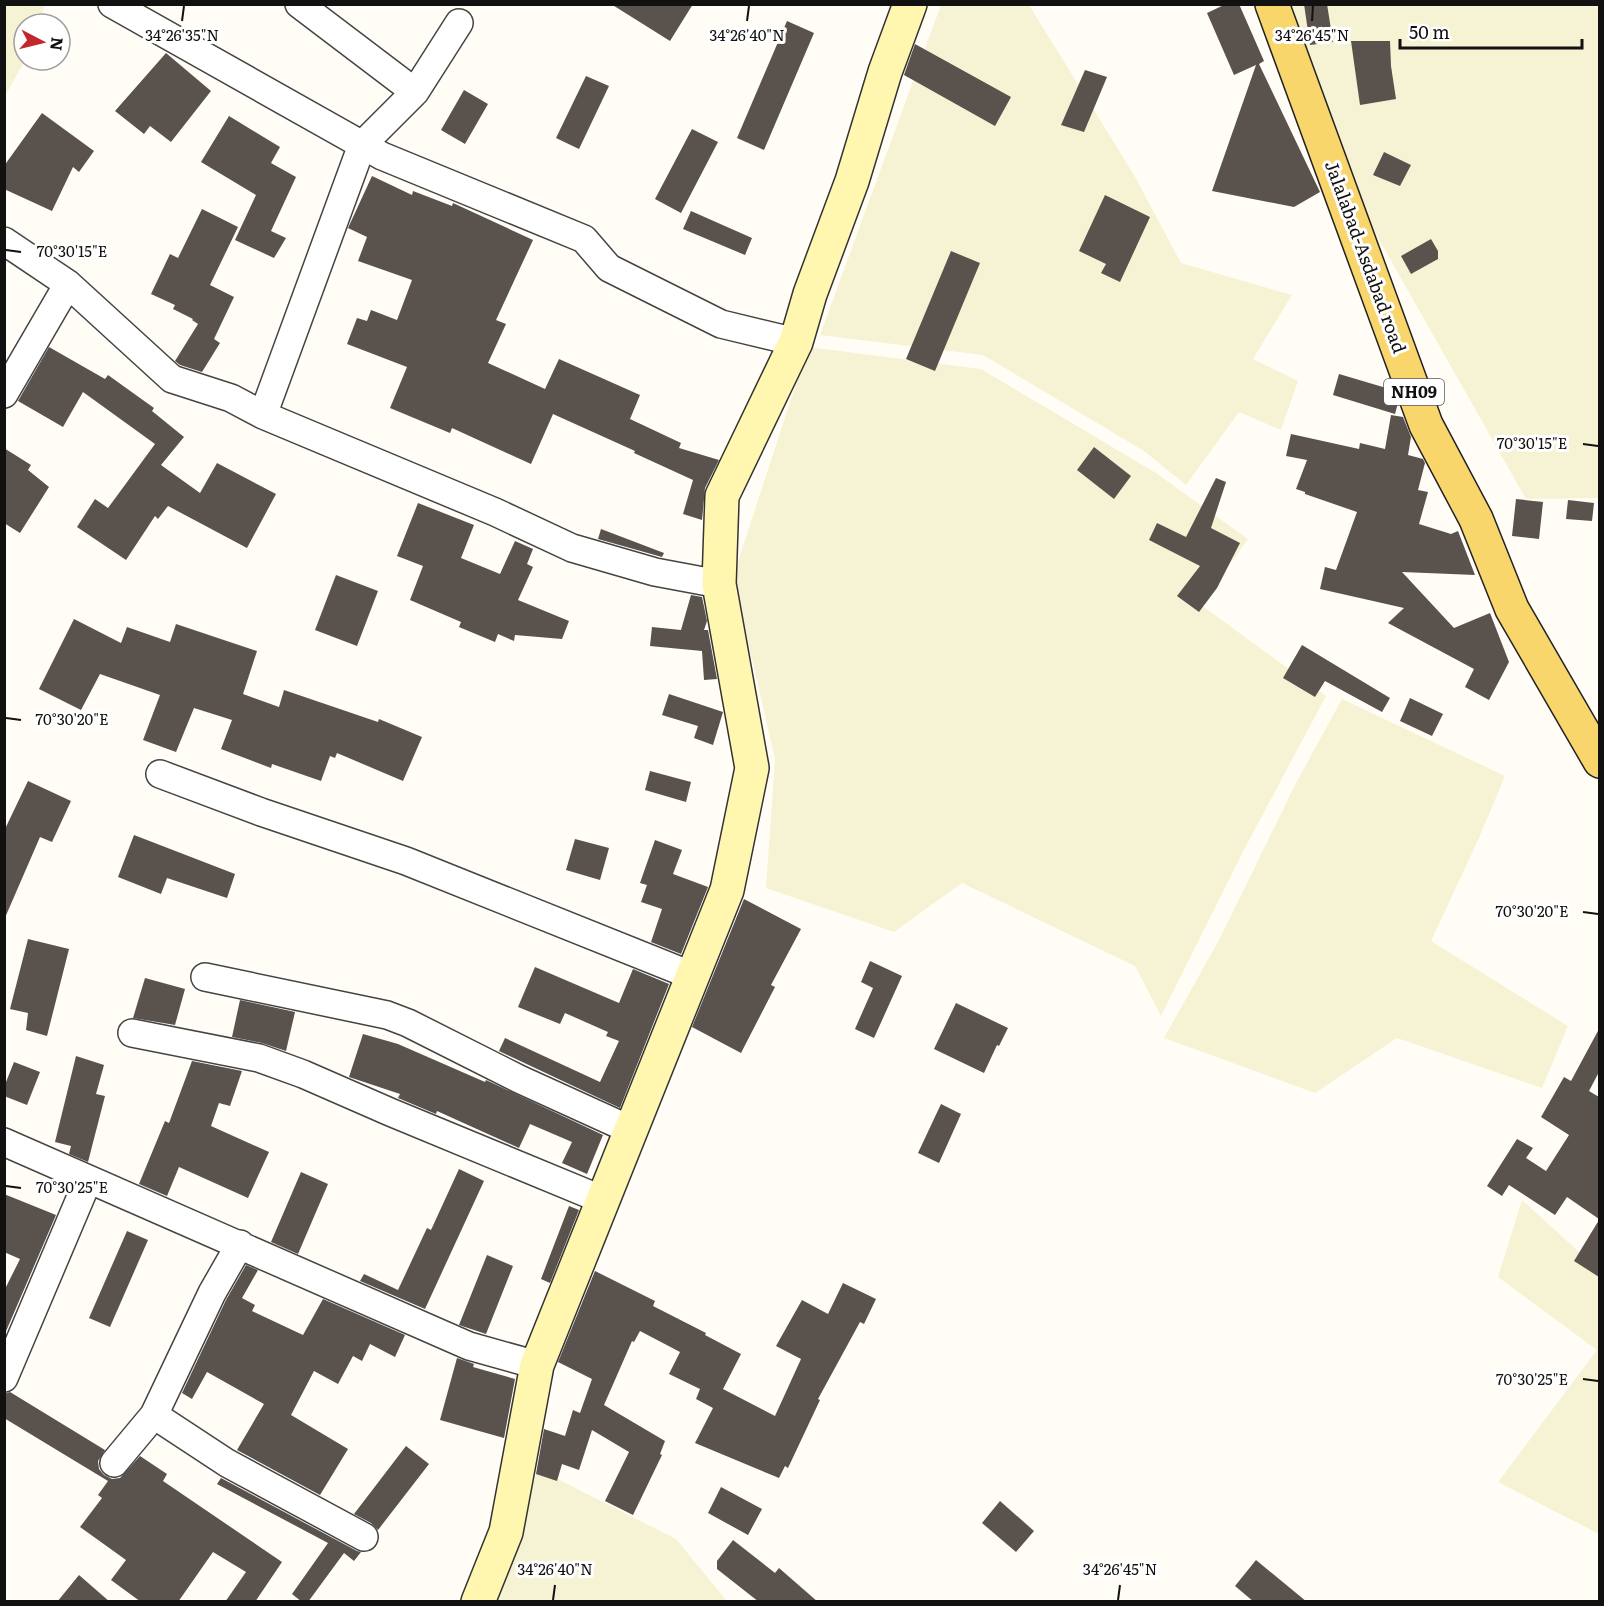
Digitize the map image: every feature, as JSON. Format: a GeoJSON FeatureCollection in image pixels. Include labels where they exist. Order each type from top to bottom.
{"type":"FeatureCollection","features":[{"type":"Feature","properties":{"kind":"main road","name":"Jalalabad-Asdabad road"},"geometry":{"type":"LineString","coordinates":[[1272,4],[1426,425],[1476,519],[1512,609],[1599,761]]}},
{"type":"Feature","properties":{"kind":"street"},"geometry":{"type":"LineString","coordinates":[[112,4],[382,156],[584,239],[609,268],[721,324],[796,342]]}},
{"type":"Feature","properties":{"kind":"street"},"geometry":{"type":"LineString","coordinates":[[299,4],[415,92]]}},
{"type":"Feature","properties":{"kind":"street"},"geometry":{"type":"LineString","coordinates":[[478,1602],[506,1532],[537,1365],[727,890],[752,768],[719,584],[722,496],[796,342],[810,294],[852,181],[885,72],[910,4]]}},
{"type":"Feature","properties":{"kind":"street"},"geometry":{"type":"LineString","coordinates":[[263,415],[362,145],[415,92],[459,23]]}},
{"type":"Feature","properties":{"kind":"street"},"geometry":{"type":"LineString","coordinates":[[4,241],[68,284],[172,379],[231,398],[263,415],[495,512],[572,548],[655,572],[719,584]]}},
{"type":"Feature","properties":{"kind":"street"},"geometry":{"type":"LineString","coordinates":[[4,394],[68,284]]}},
{"type":"Feature","properties":{"kind":"street"},"geometry":{"type":"LineString","coordinates":[[160,774],[261,812],[406,861],[693,976]]}},
{"type":"Feature","properties":{"kind":"street"},"geometry":{"type":"LineString","coordinates":[[205,977],[387,1015],[631,1130]]}},
{"type":"Feature","properties":{"kind":"street"},"geometry":{"type":"LineString","coordinates":[[132,1033],[259,1058],[303,1074],[603,1200]]}},
{"type":"Feature","properties":{"kind":"street"},"geometry":{"type":"LineString","coordinates":[[4,1142],[469,1346],[537,1365]]}},
{"type":"Feature","properties":{"kind":"street"},"geometry":{"type":"LineString","coordinates":[[4,1378],[88,1180]]}},
{"type":"Feature","properties":{"kind":"street"},"geometry":{"type":"LineString","coordinates":[[114,1463],[154,1415],[212,1293],[240,1244]]}},
{"type":"Feature","properties":{"kind":"street"},"geometry":{"type":"LineString","coordinates":[[154,1415],[227,1463],[364,1537]]}},
{"type":"Feature","properties":{"kind":"shaded area"},"geometry":{"type":"Polygon","coordinates":[[[5,4],[45,5],[43,12],[12,12],[12,72],[18,72],[5,96],[5,4]]]}},
{"type":"Feature","properties":{"kind":"shaded area"},"geometry":{"type":"Polygon","coordinates":[[[941,5],[1029,5],[1134,175],[1181,263],[1292,295],[1253,359],[1298,381],[1281,430],[1239,412],[1186,485],[1144,451],[983,355],[820,335],[941,5]]]}},
{"type":"Feature","properties":{"kind":"shaded area"},"geometry":{"type":"Polygon","coordinates":[[[1278,5],[1599,5],[1599,498],[1526,499],[1360,206],[1278,5]]]}},
{"type":"Feature","properties":{"kind":"shaded area"},"geometry":{"type":"Polygon","coordinates":[[[808,347],[981,369],[1156,473],[1248,539],[1201,605],[1326,696],[1246,846],[1161,1016],[1135,966],[962,883],[894,932],[766,888],[775,759],[733,577],[808,347]]]}},
{"type":"Feature","properties":{"kind":"shaded area"},"geometry":{"type":"Polygon","coordinates":[[[1342,699],[1505,776],[1431,941],[1568,1026],[1542,1088],[1397,1038],[1315,1093],[1164,1038],[1219,940],[1296,783],[1342,699]]]}},
{"type":"Feature","properties":{"kind":"shaded area"},"geometry":{"type":"Polygon","coordinates":[[[1522,1200],[1599,1270],[1599,1534],[1498,1482],[1597,1350],[1498,1277],[1522,1200]]]}},
{"type":"Feature","properties":{"kind":"shaded area"},"geometry":{"type":"Polygon","coordinates":[[[538,1469],[676,1539],[727,1601],[495,1602],[538,1469]]]}},
{"type":"Feature","properties":{"kind":"building"},"geometry":{"type":"Polygon","coordinates":[[[611,4],[693,4],[670,41],[611,4]]]}},
{"type":"Feature","properties":{"kind":"building"},"geometry":{"type":"Polygon","coordinates":[[[1226,4],[1239,4],[1264,61],[1259,64],[1320,192],[1294,207],[1212,191],[1256,65],[1234,75],[1207,13],[1226,4]]]}},
{"type":"Feature","properties":{"kind":"building"},"geometry":{"type":"Polygon","coordinates":[[[1304,4],[1327,4],[1333,42],[1310,45],[1304,4]]]}},
{"type":"Feature","properties":{"kind":"building"},"geometry":{"type":"Polygon","coordinates":[[[787,21],[814,33],[764,150],[737,138],[787,21]]]}},
{"type":"Feature","properties":{"kind":"building"},"geometry":{"type":"Polygon","coordinates":[[[1351,41],[1390,41],[1396,99],[1360,105],[1351,41]]]}},
{"type":"Feature","properties":{"kind":"building"},"geometry":{"type":"Polygon","coordinates":[[[915,44],[1011,97],[995,126],[904,75],[915,44]]]}},
{"type":"Feature","properties":{"kind":"building"},"geometry":{"type":"Polygon","coordinates":[[[166,53],[211,91],[171,142],[150,126],[144,134],[115,111],[166,53]]]}},
{"type":"Feature","properties":{"kind":"building"},"geometry":{"type":"Polygon","coordinates":[[[1085,70],[1107,77],[1084,132],[1061,125],[1085,70]]]}},
{"type":"Feature","properties":{"kind":"building"},"geometry":{"type":"Polygon","coordinates":[[[586,76],[609,86],[579,149],[556,138],[586,76]]]}},
{"type":"Feature","properties":{"kind":"building"},"geometry":{"type":"Polygon","coordinates":[[[464,90],[488,104],[465,144],[441,130],[464,90]]]}},
{"type":"Feature","properties":{"kind":"building"},"geometry":{"type":"Polygon","coordinates":[[[42,113],[94,151],[79,172],[73,167],[52,211],[4,189],[4,166],[42,113]]]}},
{"type":"Feature","properties":{"kind":"building"},"geometry":{"type":"Polygon","coordinates":[[[229,116],[280,147],[271,163],[296,177],[271,231],[286,238],[274,258],[235,240],[256,195],[201,162],[229,116]]]}},
{"type":"Feature","properties":{"kind":"building"},"geometry":{"type":"Polygon","coordinates":[[[692,129],[718,142],[681,213],[655,199],[692,129]]]}},
{"type":"Feature","properties":{"kind":"building"},"geometry":{"type":"Polygon","coordinates":[[[1384,152],[1411,165],[1400,186],[1373,175],[1384,152]]]}},
{"type":"Feature","properties":{"kind":"building"},"geometry":{"type":"Polygon","coordinates":[[[372,176],[412,195],[413,191],[452,206],[453,203],[533,240],[496,320],[506,324],[488,363],[545,389],[559,359],[640,395],[630,419],[681,443],[679,448],[719,460],[705,488],[702,520],[683,514],[693,480],[553,414],[531,464],[452,428],[450,433],[390,408],[407,367],[347,344],[357,318],[367,321],[371,310],[397,320],[412,280],[358,261],[367,237],[348,228],[372,176]]]}},
{"type":"Feature","properties":{"kind":"building"},"geometry":{"type":"Polygon","coordinates":[[[1105,195],[1150,217],[1120,282],[1101,273],[1106,264],[1079,251],[1105,195]]]}},
{"type":"Feature","properties":{"kind":"building"},"geometry":{"type":"Polygon","coordinates":[[[202,209],[238,227],[210,285],[234,297],[214,339],[220,343],[202,372],[180,365],[175,361],[198,324],[173,309],[175,305],[151,294],[170,254],[178,258],[202,209]]]}},
{"type":"Feature","properties":{"kind":"building"},"geometry":{"type":"Polygon","coordinates":[[[691,211],[752,238],[745,255],[683,229],[691,211]]]}},
{"type":"Feature","properties":{"kind":"building"},"geometry":{"type":"Polygon","coordinates":[[[1431,239],[1438,251],[1438,259],[1411,274],[1401,256],[1431,239]]]}},
{"type":"Feature","properties":{"kind":"building"},"geometry":{"type":"Polygon","coordinates":[[[951,251],[980,263],[935,371],[906,359],[951,251]]]}},
{"type":"Feature","properties":{"kind":"building"},"geometry":{"type":"Polygon","coordinates":[[[49,347],[105,379],[108,375],[154,408],[152,411],[184,437],[161,465],[200,493],[217,463],[276,494],[247,548],[168,506],[158,519],[155,516],[126,560],[77,527],[95,499],[108,508],[155,444],[83,392],[63,427],[18,401],[49,347]]]}},
{"type":"Feature","properties":{"kind":"building"},"geometry":{"type":"Polygon","coordinates":[[[1339,374],[1393,390],[1398,403],[1395,414],[1333,395],[1339,374]]]}},
{"type":"Feature","properties":{"kind":"building"},"geometry":{"type":"Polygon","coordinates":[[[1391,415],[1403,417],[1411,437],[1408,455],[1423,459],[1425,463],[1418,490],[1428,492],[1419,524],[1451,534],[1458,531],[1475,575],[1402,572],[1454,628],[1490,613],[1509,662],[1489,700],[1465,687],[1474,669],[1388,623],[1404,608],[1320,589],[1325,567],[1336,570],[1357,512],[1296,489],[1307,460],[1286,456],[1291,434],[1359,449],[1360,443],[1385,449],[1391,415]]]}},
{"type":"Feature","properties":{"kind":"building"},"geometry":{"type":"Polygon","coordinates":[[[1094,447],[1131,476],[1114,499],[1077,470],[1094,447]]]}},
{"type":"Feature","properties":{"kind":"building"},"geometry":{"type":"Polygon","coordinates":[[[4,448],[31,465],[28,470],[49,487],[20,533],[4,523],[4,448]]]}},
{"type":"Feature","properties":{"kind":"building"},"geometry":{"type":"Polygon","coordinates":[[[1216,478],[1226,482],[1211,528],[1240,543],[1217,588],[1199,612],[1177,596],[1200,566],[1149,540],[1157,523],[1186,537],[1216,478]]]}},
{"type":"Feature","properties":{"kind":"building"},"geometry":{"type":"Polygon","coordinates":[[[1516,499],[1543,502],[1539,539],[1512,536],[1516,499]]]}},
{"type":"Feature","properties":{"kind":"building"},"geometry":{"type":"Polygon","coordinates":[[[1568,500],[1594,503],[1592,521],[1566,519],[1568,500]]]}},
{"type":"Feature","properties":{"kind":"building"},"geometry":{"type":"Polygon","coordinates":[[[418,503],[474,525],[461,558],[500,574],[515,541],[533,549],[527,564],[533,567],[518,600],[569,621],[562,639],[515,635],[514,641],[498,634],[495,642],[459,627],[461,622],[410,600],[423,566],[397,556],[418,503]]]}},
{"type":"Feature","properties":{"kind":"building"},"geometry":{"type":"Polygon","coordinates":[[[601,529],[664,553],[662,557],[598,539],[601,529]]]}},
{"type":"Feature","properties":{"kind":"building"},"geometry":{"type":"Polygon","coordinates":[[[336,575],[378,591],[357,646],[315,630],[336,575]]]}},
{"type":"Feature","properties":{"kind":"building"},"geometry":{"type":"Polygon","coordinates":[[[691,595],[702,597],[707,621],[704,630],[708,630],[717,679],[704,680],[702,651],[650,646],[652,627],[681,630],[691,595]]]}},
{"type":"Feature","properties":{"kind":"building"},"geometry":{"type":"Polygon","coordinates":[[[74,619],[121,643],[127,627],[170,642],[176,624],[257,651],[243,694],[279,707],[284,690],[378,722],[379,719],[422,737],[403,781],[337,753],[335,758],[330,756],[321,781],[272,764],[271,768],[221,749],[232,720],[194,708],[176,752],[143,740],[160,695],[100,674],[81,710],[39,689],[74,619]]]}},
{"type":"Feature","properties":{"kind":"building"},"geometry":{"type":"Polygon","coordinates":[[[1302,645],[1390,698],[1382,712],[1325,681],[1315,697],[1283,678],[1302,645]]]}},
{"type":"Feature","properties":{"kind":"building"},"geometry":{"type":"Polygon","coordinates":[[[669,694],[723,712],[713,745],[694,738],[698,726],[662,715],[669,694]]]}},
{"type":"Feature","properties":{"kind":"building"},"geometry":{"type":"Polygon","coordinates":[[[1410,698],[1443,714],[1432,736],[1400,721],[1410,698]]]}},
{"type":"Feature","properties":{"kind":"building"},"geometry":{"type":"Polygon","coordinates":[[[650,771],[691,782],[686,802],[645,790],[650,771]]]}},
{"type":"Feature","properties":{"kind":"building"},"geometry":{"type":"Polygon","coordinates":[[[28,781],[71,801],[52,842],[40,837],[4,920],[4,831],[28,781]]]}},
{"type":"Feature","properties":{"kind":"building"},"geometry":{"type":"Polygon","coordinates":[[[134,835],[235,874],[227,898],[167,878],[161,894],[118,877],[134,835]]]}},
{"type":"Feature","properties":{"kind":"building"},"geometry":{"type":"Polygon","coordinates":[[[575,839],[609,848],[600,880],[566,870],[575,839]]]}},
{"type":"Feature","properties":{"kind":"building"},"geometry":{"type":"Polygon","coordinates":[[[655,840],[682,850],[673,874],[708,887],[681,954],[651,942],[662,909],[641,902],[647,885],[640,883],[655,840]]]}},
{"type":"Feature","properties":{"kind":"building"},"geometry":{"type":"Polygon","coordinates":[[[744,899],[801,929],[771,985],[775,987],[741,1053],[692,1027],[744,899]]]}},
{"type":"Feature","properties":{"kind":"building"},"geometry":{"type":"Polygon","coordinates":[[[28,939],[69,949],[47,1036],[26,1030],[28,1013],[10,1009],[28,939]]]}},
{"type":"Feature","properties":{"kind":"building"},"geometry":{"type":"Polygon","coordinates":[[[870,961],[902,976],[874,1038],[855,1029],[873,988],[861,982],[870,961]]]}},
{"type":"Feature","properties":{"kind":"building"},"geometry":{"type":"Polygon","coordinates":[[[535,967],[619,1003],[633,969],[669,984],[620,1108],[499,1051],[505,1038],[600,1082],[619,1041],[606,1036],[608,1032],[565,1013],[560,1024],[518,1007],[535,967]]]}},
{"type":"Feature","properties":{"kind":"building"},"geometry":{"type":"Polygon","coordinates":[[[145,978],[185,989],[175,1025],[133,1018],[145,978]]]}},
{"type":"Feature","properties":{"kind":"building"},"geometry":{"type":"Polygon","coordinates":[[[240,1000],[295,1012],[286,1051],[232,1037],[240,1000]]]}},
{"type":"Feature","properties":{"kind":"building"},"geometry":{"type":"Polygon","coordinates":[[[956,1003],[1008,1028],[984,1073],[934,1049],[956,1003]]]}},
{"type":"Feature","properties":{"kind":"building"},"geometry":{"type":"Polygon","coordinates":[[[1599,1029],[1599,1072],[1589,1091],[1599,1097],[1599,1219],[1567,1197],[1555,1215],[1509,1185],[1502,1196],[1487,1186],[1517,1139],[1533,1148],[1526,1158],[1546,1171],[1569,1135],[1541,1117],[1564,1077],[1571,1081],[1599,1029]]]}},
{"type":"Feature","properties":{"kind":"building"},"geometry":{"type":"Polygon","coordinates":[[[363,1034],[398,1044],[485,1082],[486,1080],[603,1135],[587,1174],[562,1163],[572,1142],[530,1124],[519,1148],[437,1111],[436,1114],[398,1098],[400,1094],[349,1077],[363,1034]]]}},
{"type":"Feature","properties":{"kind":"building"},"geometry":{"type":"Polygon","coordinates":[[[76,1056],[104,1065],[96,1094],[105,1096],[88,1162],[69,1154],[71,1146],[55,1142],[76,1056]]]}},
{"type":"Feature","properties":{"kind":"building"},"geometry":{"type":"Polygon","coordinates":[[[192,1061],[242,1071],[230,1106],[219,1103],[211,1126],[269,1152],[248,1198],[179,1167],[167,1196],[139,1184],[165,1121],[169,1123],[192,1061]]]}},
{"type":"Feature","properties":{"kind":"building"},"geometry":{"type":"Polygon","coordinates":[[[14,1062],[40,1072],[27,1105],[4,1096],[4,1087],[14,1062]]]}},
{"type":"Feature","properties":{"kind":"building"},"geometry":{"type":"Polygon","coordinates":[[[941,1104],[961,1114],[939,1163],[918,1153],[941,1104]]]}},
{"type":"Feature","properties":{"kind":"building"},"geometry":{"type":"Polygon","coordinates":[[[459,1169],[484,1181],[425,1309],[360,1281],[364,1274],[398,1290],[427,1228],[431,1230],[459,1169]]]}},
{"type":"Feature","properties":{"kind":"building"},"geometry":{"type":"Polygon","coordinates":[[[301,1172],[328,1184],[298,1254],[271,1242],[301,1172]]]}},
{"type":"Feature","properties":{"kind":"building"},"geometry":{"type":"Polygon","coordinates":[[[4,1194],[56,1215],[4,1336],[4,1291],[20,1259],[4,1252],[4,1194]]]}},
{"type":"Feature","properties":{"kind":"building"},"geometry":{"type":"Polygon","coordinates":[[[569,1206],[579,1210],[550,1283],[541,1279],[569,1206]]]}},
{"type":"Feature","properties":{"kind":"building"},"geometry":{"type":"Polygon","coordinates":[[[1599,1220],[1599,1277],[1574,1261],[1599,1220]]]}},
{"type":"Feature","properties":{"kind":"building"},"geometry":{"type":"Polygon","coordinates":[[[127,1231],[148,1240],[110,1327],[89,1318],[127,1231]]]}},
{"type":"Feature","properties":{"kind":"building"},"geometry":{"type":"Polygon","coordinates":[[[487,1255],[513,1266],[486,1334],[459,1325],[487,1255]]]}},
{"type":"Feature","properties":{"kind":"building"},"geometry":{"type":"Polygon","coordinates":[[[246,1265],[258,1270],[242,1298],[255,1305],[252,1311],[303,1335],[323,1299],[405,1335],[395,1357],[370,1344],[362,1361],[353,1356],[338,1384],[314,1371],[291,1415],[348,1449],[320,1495],[237,1450],[264,1404],[207,1372],[192,1399],[182,1393],[226,1300],[246,1265]]]}},
{"type":"Feature","properties":{"kind":"building"},"geometry":{"type":"Polygon","coordinates":[[[595,1271],[655,1301],[653,1306],[741,1354],[723,1389],[775,1416],[801,1359],[776,1346],[802,1300],[828,1314],[843,1283],[876,1299],[864,1324],[860,1322],[818,1399],[820,1400],[788,1468],[785,1466],[779,1478],[695,1443],[713,1408],[696,1399],[700,1389],[669,1374],[680,1352],[640,1331],[634,1342],[632,1341],[604,1405],[665,1441],[660,1454],[662,1455],[633,1515],[605,1501],[629,1452],[592,1430],[579,1470],[562,1464],[557,1481],[536,1474],[544,1429],[565,1436],[573,1410],[580,1413],[592,1379],[558,1362],[595,1271]]]}},
{"type":"Feature","properties":{"kind":"building"},"geometry":{"type":"Polygon","coordinates":[[[457,1358],[474,1364],[473,1367],[515,1379],[504,1438],[440,1420],[457,1358]]]}},
{"type":"Feature","properties":{"kind":"building"},"geometry":{"type":"Polygon","coordinates":[[[10,1392],[105,1450],[98,1461],[99,1469],[104,1475],[112,1479],[120,1478],[140,1456],[167,1474],[163,1481],[282,1562],[255,1602],[225,1602],[246,1572],[213,1552],[178,1602],[141,1602],[111,1580],[126,1560],[80,1527],[102,1498],[98,1495],[108,1481],[4,1418],[4,1394],[10,1392]]]}},
{"type":"Feature","properties":{"kind":"building"},"geometry":{"type":"Polygon","coordinates":[[[406,1446],[429,1464],[378,1530],[371,1523],[354,1514],[406,1446]]]}},
{"type":"Feature","properties":{"kind":"building"},"geometry":{"type":"Polygon","coordinates":[[[221,1478],[361,1552],[354,1561],[344,1553],[308,1602],[302,1602],[292,1594],[328,1543],[217,1484],[221,1478]]]}},
{"type":"Feature","properties":{"kind":"building"},"geometry":{"type":"Polygon","coordinates":[[[721,1487],[762,1509],[748,1535],[708,1513],[721,1487]]]}},
{"type":"Feature","properties":{"kind":"building"},"geometry":{"type":"Polygon","coordinates":[[[1000,1501],[1034,1531],[1016,1552],[982,1523],[1000,1501]]]}},
{"type":"Feature","properties":{"kind":"building"},"geometry":{"type":"Polygon","coordinates":[[[733,1540],[775,1573],[779,1568],[818,1602],[759,1602],[717,1569],[717,1561],[733,1540]]]}},
{"type":"Feature","properties":{"kind":"building"},"geometry":{"type":"Polygon","coordinates":[[[1256,1560],[1307,1602],[1254,1602],[1235,1586],[1256,1560]]]}},
{"type":"Feature","properties":{"kind":"building"},"geometry":{"type":"Polygon","coordinates":[[[79,1575],[110,1602],[57,1602],[79,1575]]]}}]}
